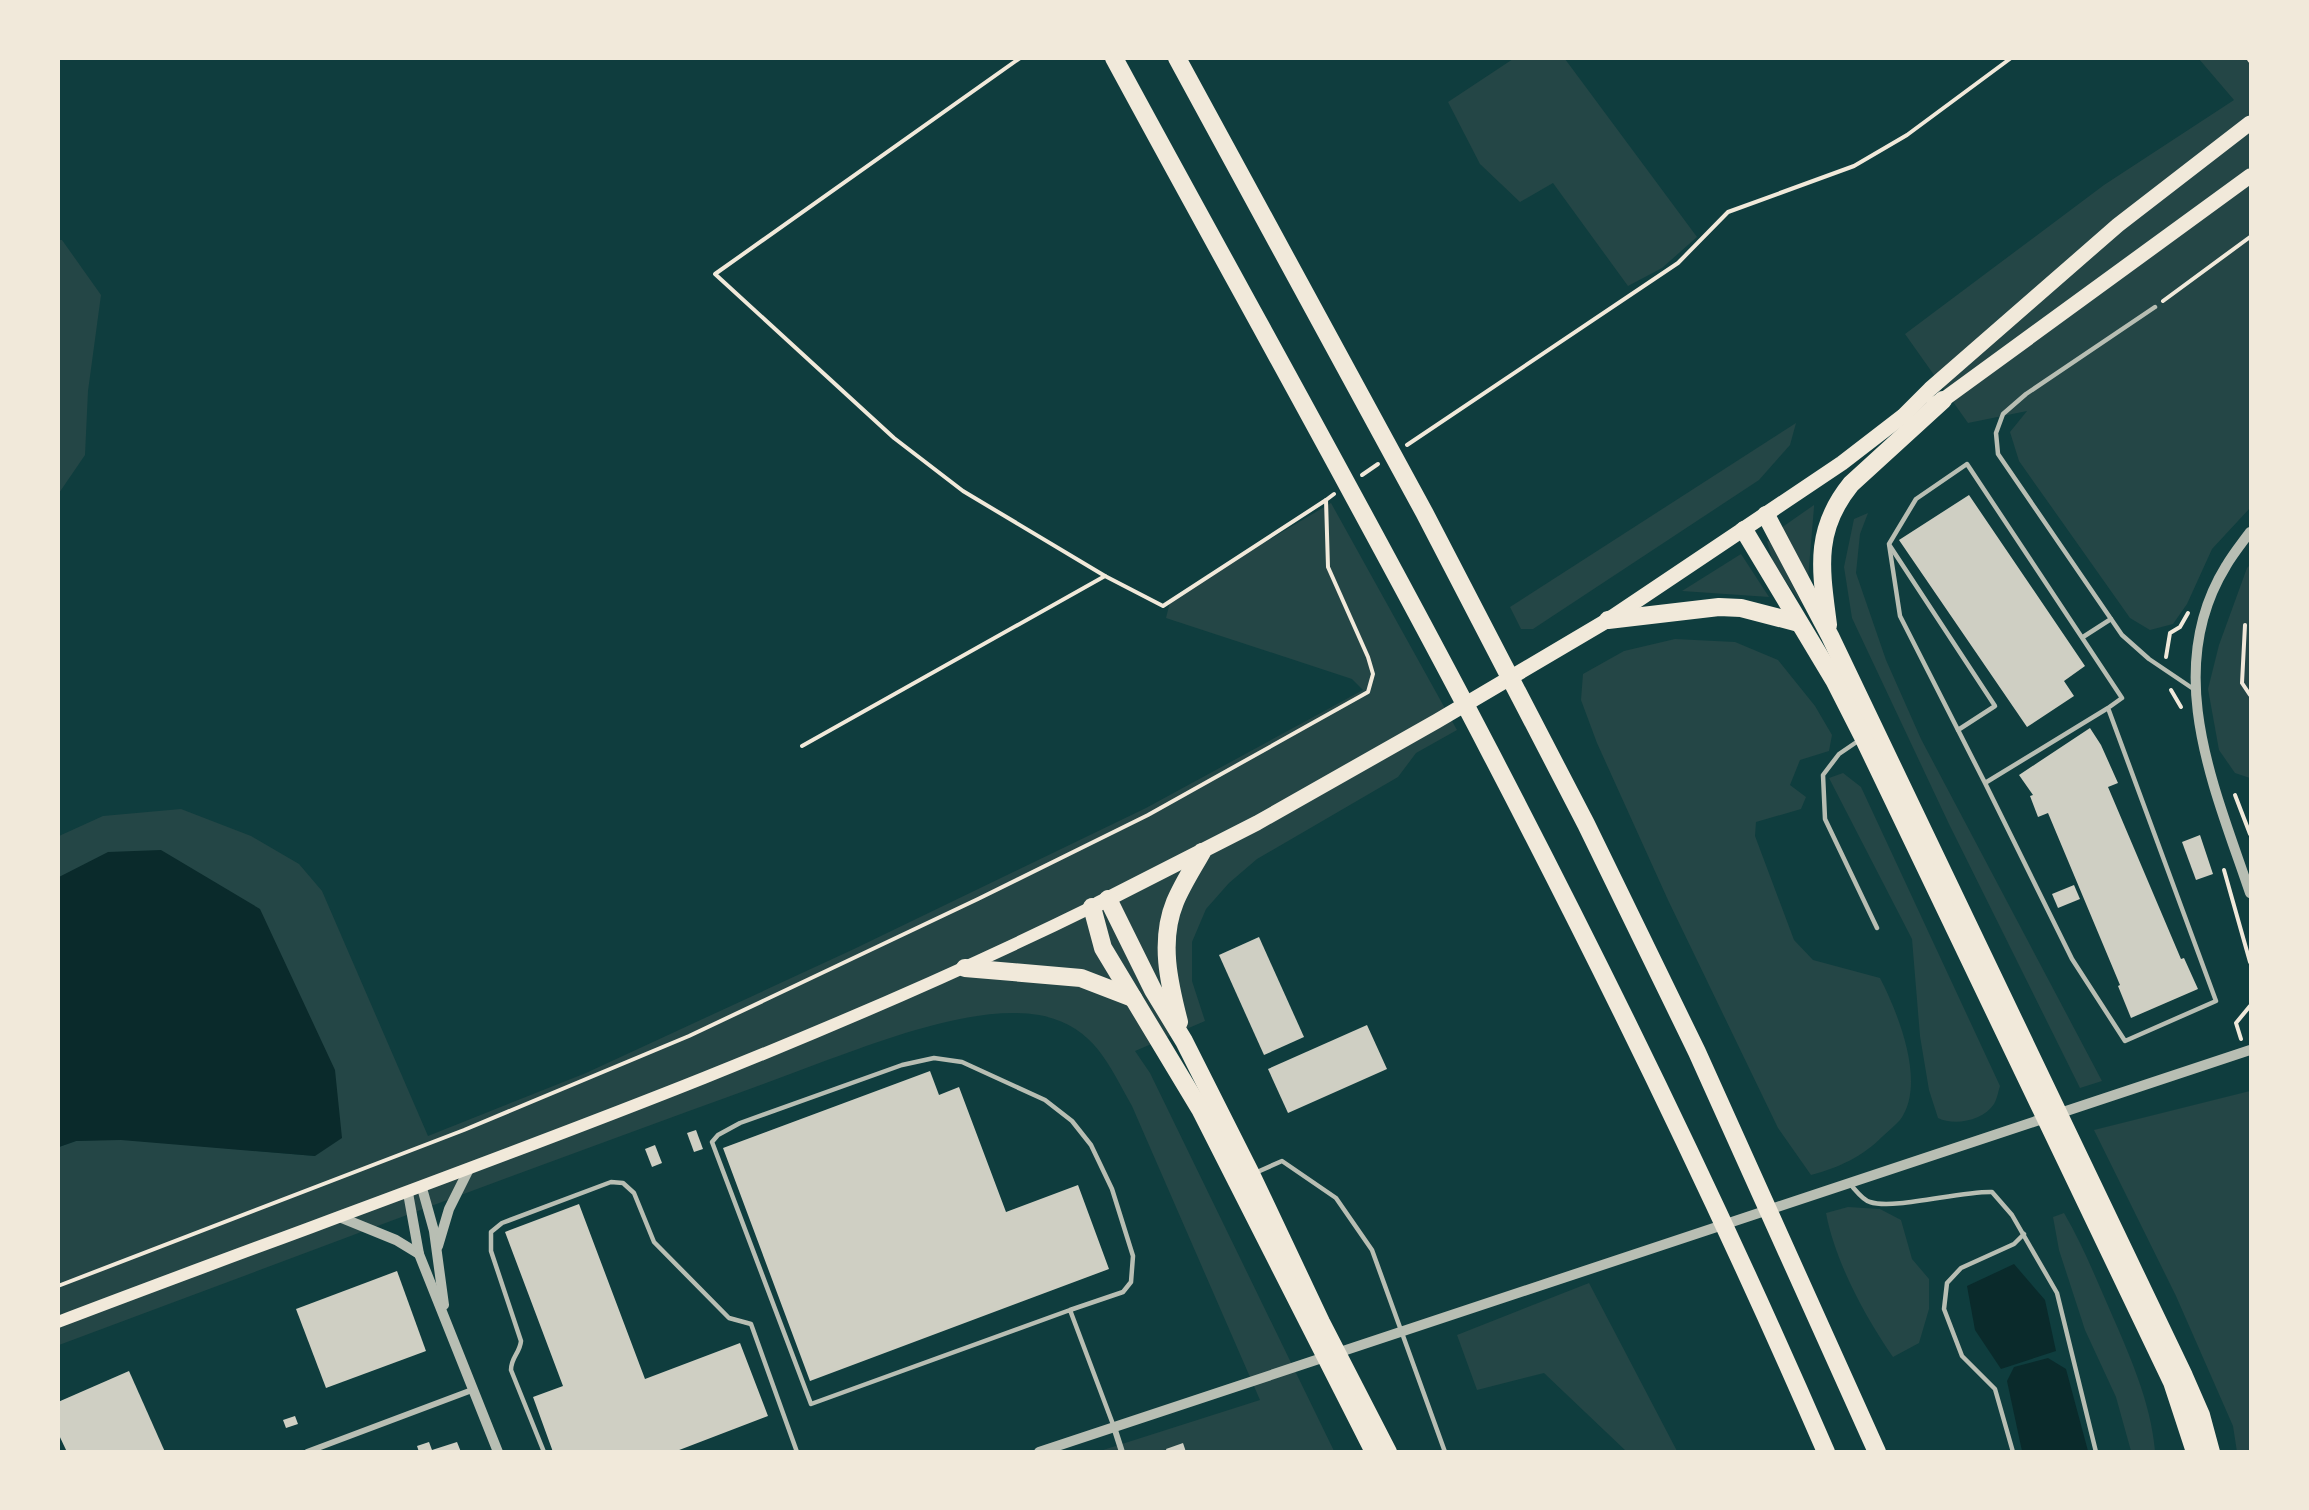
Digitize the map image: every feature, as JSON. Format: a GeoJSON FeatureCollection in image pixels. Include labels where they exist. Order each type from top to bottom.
{"type":"FeatureCollection","features":[{"type":"Feature","properties":{"kind":"highway"},"geometry":{"type":"LineString","coordinates":[[1114,58],[1488,748],[1700,1172],[1751,1279],[1826,1452]]}},
{"type":"Feature","properties":{"kind":"highway"},"geometry":{"type":"LineString","coordinates":[[1177,58],[1407,481],[1586,824],[1743,1154],[1876,1452]]}},
{"type":"Feature","properties":{"kind":"highway"},"geometry":{"type":"LineString","coordinates":[[1830,636],[1821,568],[1824,535],[1830,516],[1851,484],[1943,400]]}},
{"type":"Feature","properties":{"kind":"highway"},"geometry":{"type":"LineString","coordinates":[[1766,515],[1830,636],[2065,1146],[2172,1382],[2195,1452]]}},
{"type":"Feature","properties":{"kind":"highway"},"geometry":{"type":"LineString","coordinates":[[1744,530],[1834,680],[2036,1084]]}},
{"type":"Feature","properties":{"kind":"highway"},"geometry":{"type":"LineString","coordinates":[[1608,620],[1719,607],[1741,608],[1800,623]]}},
{"type":"Feature","properties":{"kind":"highway"},"geometry":{"type":"LineString","coordinates":[[1184,1041],[1170,984],[1167,945],[1175,902],[1202,852]]}},
{"type":"Feature","properties":{"kind":"highway"},"geometry":{"type":"LineString","coordinates":[[1100,903],[1104,948],[1200,1109],[1349,1389],[1388,1452]]}},
{"type":"Feature","properties":{"kind":"highway"},"geometry":{"type":"LineString","coordinates":[[1100,903],[1184,1041],[1251,1174],[1315,1325]]}},
{"type":"Feature","properties":{"kind":"highway"},"geometry":{"type":"LineString","coordinates":[[965,968],[1081,978],[1133,998]]}},
{"type":"Feature","properties":{"kind":"highway"},"geometry":{"type":"LineString","coordinates":[[2065,1146],[2184,1376],[2200,1415],[2211,1452]]}},
{"type":"Feature","properties":{"kind":"highway"},"geometry":{"type":"LineString","coordinates":[[1349,1389],[1374,1452]]}},
{"type":"Feature","properties":{"kind":"main road"},"geometry":{"type":"LineString","coordinates":[[58,1322],[468,1171],[732,1069],[965,968],[1202,852],[1437,721],[1608,620],[1766,515],[1903,416],[1930,388],[2118,225],[2250,123]]}},
{"type":"Feature","properties":{"kind":"main road"},"geometry":{"type":"LineString","coordinates":[[1903,416],[1943,400],[2250,176]]}},
{"type":"Feature","properties":{"kind":"street"},"geometry":{"type":"LineString","coordinates":[[2250,532],[2225,567],[2207,610],[2196,657],[2195,690],[2200,734],[2208,766],[2250,893]]}},
{"type":"Feature","properties":{"kind":"street"},"geometry":{"type":"LineString","coordinates":[[1039,1452],[2248,1050]]}},
{"type":"Feature","properties":{"kind":"street"},"geometry":{"type":"LineString","coordinates":[[437,1249],[449,1209],[468,1171]]}},
{"type":"Feature","properties":{"kind":"street"},"geometry":{"type":"LineString","coordinates":[[422,1188],[437,1249],[446,1317]]}},
{"type":"Feature","properties":{"kind":"street"},"geometry":{"type":"LineString","coordinates":[[408,1193],[419,1254],[498,1452]]}},
{"type":"Feature","properties":{"kind":"street"},"geometry":{"type":"LineString","coordinates":[[342,1218],[396,1240],[419,1254]]}},
{"type":"Feature","properties":{"kind":"street"},"geometry":{"type":"LineString","coordinates":[[307,1452],[472,1390]]}},
{"type":"Feature","properties":{"kind":"street"},"geometry":{"type":"LineString","coordinates":[[1114,1427],[1122,1452]]}},
{"type":"Feature","properties":{"kind":"lane"},"geometry":{"type":"LineString","coordinates":[[2155,307],[2026,394],[2003,414],[1996,433],[1998,454],[2122,635],[2149,659],[2195,690]]}},
{"type":"Feature","properties":{"kind":"lane"},"geometry":{"type":"LineString","coordinates":[[1985,783],[2122,698],[1967,464],[1916,498],[1889,544],[1900,616],[2072,959],[2125,1041],[2216,1001],[2108,708]]}},
{"type":"Feature","properties":{"kind":"lane"},"geometry":{"type":"LineString","coordinates":[[1889,544],[1995,706],[1958,730]]}},
{"type":"Feature","properties":{"kind":"lane"},"geometry":{"type":"LineString","coordinates":[[2083,637],[2111,619]]}},
{"type":"Feature","properties":{"kind":"lane"},"geometry":{"type":"LineString","coordinates":[[1863,737],[1839,754],[1822,775],[1824,806],[1825,819],[1877,928]]}},
{"type":"Feature","properties":{"kind":"lane"},"geometry":{"type":"LineString","coordinates":[[934,1058],[962,1062],[1002,1078],[1045,1100],[1072,1121],[1091,1145],[1112,1189],[1133,1256],[1131,1282],[1123,1292],[1070,1310],[811,1404],[712,1142],[718,1135],[740,1123],[902,1065],[934,1058]]}},
{"type":"Feature","properties":{"kind":"lane"},"geometry":{"type":"LineString","coordinates":[[1251,1174],[1282,1161],[1336,1198],[1372,1250],[1444,1452]]}},
{"type":"Feature","properties":{"kind":"lane"},"geometry":{"type":"LineString","coordinates":[[544,1452],[511,1370],[511,1359],[520,1348],[521,1341],[491,1251],[491,1232],[502,1223],[611,1182],[623,1183],[634,1192],[654,1242],[729,1318],[751,1324],[797,1452]]}},
{"type":"Feature","properties":{"kind":"lane"},"geometry":{"type":"LineString","coordinates":[[1848,1182],[1868,1202],[1883,1204],[1975,1191],[1992,1192],[2012,1215],[2057,1293],[2096,1452]]}},
{"type":"Feature","properties":{"kind":"lane"},"geometry":{"type":"LineString","coordinates":[[2013,1452],[1995,1389],[1962,1356],[1944,1309],[1947,1283],[1960,1268],[2014,1244],[2024,1234]]}},
{"type":"Feature","properties":{"kind":"lane"},"geometry":{"type":"LineString","coordinates":[[1070,1310],[1114,1427]]}},
{"type":"Feature","properties":{"kind":"path"},"geometry":{"type":"LineString","coordinates":[[1020,58],[715,274],[894,438],[963,492],[1105,576],[1163,606],[1344,487]]}},
{"type":"Feature","properties":{"kind":"path"},"geometry":{"type":"LineString","coordinates":[[1401,448],[1678,263],[1728,212],[1854,166],[1907,135],[2011,58]]}},
{"type":"Feature","properties":{"kind":"path"},"geometry":{"type":"LineString","coordinates":[[2155,307],[2250,237]]}},
{"type":"Feature","properties":{"kind":"path"},"geometry":{"type":"LineString","coordinates":[[1353,481],[1382,462]]}},
{"type":"Feature","properties":{"kind":"path"},"geometry":{"type":"LineString","coordinates":[[58,1286],[464,1130],[689,1035],[978,899],[1148,815],[1368,692],[1373,674],[1368,657],[1328,567],[1326,500]]}},
{"type":"Feature","properties":{"kind":"path"},"geometry":{"type":"LineString","coordinates":[[802,746],[1105,576]]}},
{"type":"Feature","properties":{"kind":"path"},"geometry":{"type":"LineString","coordinates":[[2245,625],[2242,683],[2250,695]]}},
{"type":"Feature","properties":{"kind":"path"},"geometry":{"type":"LineString","coordinates":[[2233,789],[2250,834]]}},
{"type":"Feature","properties":{"kind":"path"},"geometry":{"type":"LineString","coordinates":[[2248,1050],[2236,1023],[2250,1006]]}},
{"type":"Feature","properties":{"kind":"shaded area"},"geometry":{"type":"Polygon","coordinates":[[[1513,59],[1565,59],[1697,237],[1662,268],[1628,286],[1553,183],[1520,202],[1480,164],[1448,102],[1513,59]]]}},
{"type":"Feature","properties":{"kind":"shaded area"},"geometry":{"type":"Polygon","coordinates":[[[2199,59],[2250,59],[2250,508],[2212,549],[2187,604],[2173,624],[2150,630],[2130,618],[2019,461],[2010,432],[2027,411],[1968,423],[1905,334],[2104,185],[2234,100],[2199,59]]]}},
{"type":"Feature","properties":{"kind":"shaded area"},"geometry":{"type":"Polygon","coordinates":[[[58,240],[62,240],[101,295],[88,391],[85,455],[59,493],[58,240]]]}},
{"type":"Feature","properties":{"kind":"shaded area"},"geometry":{"type":"Polygon","coordinates":[[[1796,423],[1790,445],[1759,480],[1533,629],[1521,629],[1510,607],[1796,423]]]}},
{"type":"Feature","properties":{"kind":"shaded area"},"geometry":{"type":"Polygon","coordinates":[[[1331,503],[1457,730],[1416,753],[1398,777],[1257,859],[1229,883],[1206,909],[1192,942],[1192,981],[1205,1021],[1135,1051],[1150,1073],[1334,1451],[1100,1451],[1260,1400],[1132,1106],[1115,1075],[1097,1048],[1086,1037],[1073,1027],[1039,1015],[1014,1013],[958,1019],[873,1044],[59,1345],[59,1147],[76,1141],[121,1139],[315,1156],[59,877],[59,836],[103,816],[181,809],[251,836],[299,864],[322,891],[428,1136],[586,1073],[854,949],[1146,808],[1363,690],[1352,679],[1166,618],[1171,598],[1331,503]]]}},
{"type":"Feature","properties":{"kind":"shaded area"},"geometry":{"type":"Polygon","coordinates":[[[1814,505],[1814,507],[1808,579],[1781,528],[1814,505]]]}},
{"type":"Feature","properties":{"kind":"shaded area"},"geometry":{"type":"Polygon","coordinates":[[[1868,513],[1860,534],[1856,573],[1886,660],[1921,739],[2102,1081],[2080,1088],[1949,824],[1852,618],[1844,567],[1854,519],[1868,513]]]}},
{"type":"Feature","properties":{"kind":"shaded area"},"geometry":{"type":"Polygon","coordinates":[[[1767,541],[1771,542],[1803,606],[1773,563],[1767,541]]]}},
{"type":"Feature","properties":{"kind":"shaded area"},"geometry":{"type":"Polygon","coordinates":[[[1741,554],[1769,597],[1682,591],[1741,554]]]}},
{"type":"Feature","properties":{"kind":"shaded area"},"geometry":{"type":"Polygon","coordinates":[[[2250,565],[2250,778],[2235,773],[2219,750],[2208,689],[2219,645],[2250,565]]]}},
{"type":"Feature","properties":{"kind":"shaded area"},"geometry":{"type":"Polygon","coordinates":[[[1675,639],[1735,642],[1778,660],[1815,706],[1832,735],[1829,751],[1800,760],[1790,785],[1806,797],[1801,809],[1756,822],[1755,836],[1794,940],[1813,960],[1880,978],[1895,1010],[1907,1049],[1911,1088],[1908,1105],[1900,1120],[1867,1150],[1850,1160],[1811,1175],[1778,1128],[1668,900],[1597,743],[1581,700],[1583,674],[1624,651],[1675,639]]]}},
{"type":"Feature","properties":{"kind":"shaded area"},"geometry":{"type":"Polygon","coordinates":[[[1843,773],[1861,787],[2000,1086],[1994,1104],[1976,1118],[1952,1122],[1938,1118],[1929,1090],[1920,1036],[1912,939],[1829,778],[1843,773]]]}},
{"type":"Feature","properties":{"kind":"shaded area"},"geometry":{"type":"Polygon","coordinates":[[[161,850],[260,909],[335,1070],[342,1138],[315,1156],[121,1140],[76,1141],[59,1147],[59,877],[108,852],[161,850]]]}},
{"type":"Feature","properties":{"kind":"shaded area"},"geometry":{"type":"Polygon","coordinates":[[[2250,1091],[2250,1451],[2237,1452],[2233,1426],[2176,1296],[2094,1130],[2250,1091]]]}},
{"type":"Feature","properties":{"kind":"shaded area"},"geometry":{"type":"Polygon","coordinates":[[[1848,1207],[1880,1209],[1901,1220],[1912,1259],[1929,1279],[1929,1309],[1919,1343],[1893,1357],[1852,1288],[1830,1231],[1826,1213],[1848,1207]]]}},
{"type":"Feature","properties":{"kind":"shaded area"},"geometry":{"type":"Polygon","coordinates":[[[2064,1213],[2088,1260],[2131,1361],[2149,1414],[2155,1451],[2131,1451],[2116,1397],[2085,1330],[2059,1250],[2053,1217],[2064,1213]]]}},
{"type":"Feature","properties":{"kind":"shaded area"},"geometry":{"type":"Polygon","coordinates":[[[2014,1264],[2045,1300],[2056,1351],[2001,1369],[1975,1330],[1967,1286],[2014,1264]]]}},
{"type":"Feature","properties":{"kind":"shaded area"},"geometry":{"type":"Polygon","coordinates":[[[1589,1283],[1677,1451],[1626,1451],[1544,1373],[1477,1390],[1457,1335],[1589,1283]]]}},
{"type":"Feature","properties":{"kind":"shaded area"},"geometry":{"type":"Polygon","coordinates":[[[2048,1358],[2066,1369],[2088,1451],[2022,1451],[2007,1381],[2014,1367],[2048,1358]]]}},
{"type":"Feature","properties":{"kind":"building"},"geometry":{"type":"Polygon","coordinates":[[[1969,495],[2085,666],[2064,681],[2074,696],[2027,727],[1899,540],[1969,495]]]}},
{"type":"Feature","properties":{"kind":"building"},"geometry":{"type":"Polygon","coordinates":[[[2090,728],[2101,745],[2118,783],[2108,787],[2181,959],[2184,958],[2198,989],[2131,1018],[2118,986],[2120,985],[2048,813],[2038,817],[2030,796],[2033,795],[2019,775],[2090,728]]]}},
{"type":"Feature","properties":{"kind":"building"},"geometry":{"type":"Polygon","coordinates":[[[2200,835],[2213,874],[2196,880],[2182,842],[2200,835]]]}},
{"type":"Feature","properties":{"kind":"building"},"geometry":{"type":"Polygon","coordinates":[[[2074,885],[2080,899],[2058,908],[2052,894],[2074,885]]]}},
{"type":"Feature","properties":{"kind":"building"},"geometry":{"type":"Polygon","coordinates":[[[1259,937],[1304,1037],[1264,1055],[1219,955],[1259,937]]]}},
{"type":"Feature","properties":{"kind":"building"},"geometry":{"type":"Polygon","coordinates":[[[1367,1025],[1387,1069],[1288,1113],[1268,1069],[1367,1025]]]}},
{"type":"Feature","properties":{"kind":"building"},"geometry":{"type":"Polygon","coordinates":[[[930,1071],[939,1095],[959,1087],[1006,1212],[1078,1185],[1109,1269],[810,1381],[723,1148],[930,1071]]]}},
{"type":"Feature","properties":{"kind":"building"},"geometry":{"type":"Polygon","coordinates":[[[696,1130],[703,1149],[694,1152],[687,1133],[696,1130]]]}},
{"type":"Feature","properties":{"kind":"building"},"geometry":{"type":"Polygon","coordinates":[[[655,1145],[662,1163],[652,1167],[645,1149],[655,1145]]]}},
{"type":"Feature","properties":{"kind":"building"},"geometry":{"type":"Polygon","coordinates":[[[579,1204],[645,1379],[740,1343],[768,1416],[674,1452],[553,1452],[533,1397],[563,1386],[505,1232],[579,1204]]]}},
{"type":"Feature","properties":{"kind":"building"},"geometry":{"type":"Polygon","coordinates":[[[397,1271],[426,1351],[326,1388],[296,1309],[397,1271]]]}},
{"type":"Feature","properties":{"kind":"building"},"geometry":{"type":"Polygon","coordinates":[[[129,1371],[165,1452],[67,1452],[58,1433],[58,1402],[129,1371]]]}},
{"type":"Feature","properties":{"kind":"building"},"geometry":{"type":"Polygon","coordinates":[[[295,1416],[298,1424],[286,1428],[283,1420],[295,1416]]]}},
{"type":"Feature","properties":{"kind":"building"},"geometry":{"type":"Polygon","coordinates":[[[429,1442],[432,1450],[457,1442],[461,1452],[419,1452],[417,1446],[429,1442]]]}},
{"type":"Feature","properties":{"kind":"building"},"geometry":{"type":"Polygon","coordinates":[[[1183,1443],[1186,1452],[1167,1452],[1166,1449],[1183,1443]]]}}]}
